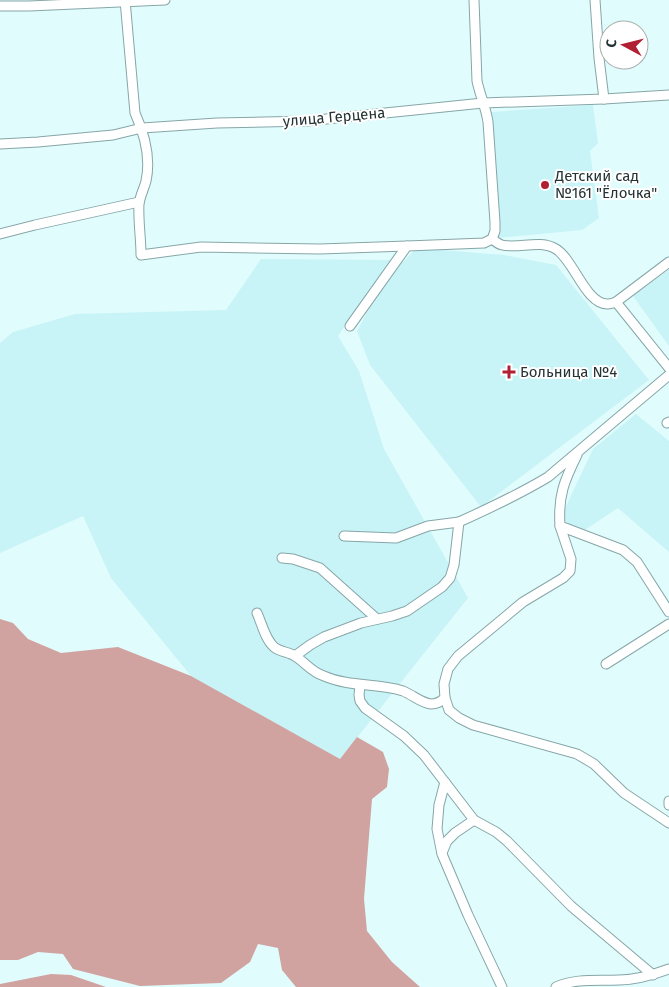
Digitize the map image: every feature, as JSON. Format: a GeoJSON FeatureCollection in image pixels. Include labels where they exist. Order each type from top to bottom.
{"type":"FeatureCollection","features":[{"type":"Feature","properties":{"kind":"street"},"geometry":{"type":"LineString","coordinates":[[0,6],[29,3],[165,0]]}},
{"type":"Feature","properties":{"kind":"street"},"geometry":{"type":"LineString","coordinates":[[125,1],[135,113],[142,128],[148,163],[146,182],[139,202],[141,255],[201,247],[320,249],[484,243],[492,239],[495,231],[495,222],[488,122],[477,81],[474,0]]}},
{"type":"Feature","properties":{"kind":"street"},"geometry":{"type":"LineString","coordinates":[[595,0],[598,58],[604,100]]}},
{"type":"Feature","properties":{"kind":"street","name":"улица Герцена"},"geometry":{"type":"LineString","coordinates":[[0,144],[114,134],[142,128],[217,123],[306,121],[483,103],[604,100],[669,94]]}},
{"type":"Feature","properties":{"kind":"street"},"geometry":{"type":"LineString","coordinates":[[0,234],[139,202]]}},
{"type":"Feature","properties":{"kind":"street"},"geometry":{"type":"LineString","coordinates":[[492,239],[500,244],[510,246],[537,245],[556,249],[563,255],[591,295],[599,302],[607,304],[616,302],[669,262]]}},
{"type":"Feature","properties":{"kind":"street"},"geometry":{"type":"LineString","coordinates":[[350,326],[407,246]]}},
{"type":"Feature","properties":{"kind":"street"},"geometry":{"type":"LineString","coordinates":[[616,302],[669,368]]}},
{"type":"Feature","properties":{"kind":"street"},"geometry":{"type":"LineString","coordinates":[[344,536],[396,538],[428,526],[459,522],[531,488],[548,477],[669,375]]}},
{"type":"Feature","properties":{"kind":"street"},"geometry":{"type":"LineString","coordinates":[[579,451],[562,489],[559,508],[560,526],[571,559],[570,571],[563,578],[523,602],[458,656],[448,668],[444,684],[445,698],[449,710],[473,726],[577,754],[594,764],[624,793],[669,823]]}},
{"type":"Feature","properties":{"kind":"street"},"geometry":{"type":"LineString","coordinates":[[295,656],[324,637],[361,623],[407,611],[442,587],[450,578],[454,565],[459,522]]}},
{"type":"Feature","properties":{"kind":"street"},"geometry":{"type":"LineString","coordinates":[[560,526],[623,550],[637,562],[669,612]]}},
{"type":"Feature","properties":{"kind":"street"},"geometry":{"type":"LineString","coordinates":[[282,558],[293,559],[320,568],[377,619]]}},
{"type":"Feature","properties":{"kind":"street"},"geometry":{"type":"LineString","coordinates":[[258,613],[267,638],[275,648],[295,656],[320,675],[360,685],[406,692],[431,704],[439,703],[445,698]]}},
{"type":"Feature","properties":{"kind":"street"},"geometry":{"type":"LineString","coordinates":[[606,664],[669,624]]}},
{"type":"Feature","properties":{"kind":"street"},"geometry":{"type":"LineString","coordinates":[[360,685],[358,695],[360,702],[404,736],[424,756],[474,820],[508,841],[571,906],[653,975]]}},
{"type":"Feature","properties":{"kind":"street"},"geometry":{"type":"LineString","coordinates":[[445,782],[439,804],[437,829],[442,854],[502,987]]}},
{"type":"Feature","properties":{"kind":"street"},"geometry":{"type":"LineString","coordinates":[[669,801],[669,805]]}},
{"type":"Feature","properties":{"kind":"street"},"geometry":{"type":"LineString","coordinates":[[442,854],[447,841],[474,820]]}},
{"type":"Feature","properties":{"kind":"street"},"geometry":{"type":"LineString","coordinates":[[556,987],[577,980],[620,980],[653,975],[669,969]]}},
{"type":"Feature","properties":{"kind":"shaded area","name":"Детский сад №161 \"Ёлочка\""},"geometry":{"type":"Polygon","coordinates":[[[593,105],[598,143],[590,151],[599,218],[582,230],[498,238],[491,112],[593,105]]]}},
{"type":"Feature","properties":{"kind":"shaded area","name":"Больница №4"},"geometry":{"type":"Polygon","coordinates":[[[417,248],[504,255],[556,265],[649,380],[481,507],[370,365],[357,331],[385,279],[417,248]]]}},
{"type":"Feature","properties":{"kind":"shaded area"},"geometry":{"type":"Polygon","coordinates":[[[261,259],[391,260],[338,336],[359,371],[384,449],[468,598],[340,759],[191,676],[111,578],[83,516],[0,553],[0,343],[13,332],[75,314],[226,310],[261,259]]]}},
{"type":"Feature","properties":{"kind":"shaded area"},"geometry":{"type":"Polygon","coordinates":[[[669,270],[669,346],[633,296],[669,270]]]}},
{"type":"Feature","properties":{"kind":"shaded area"},"geometry":{"type":"Polygon","coordinates":[[[636,414],[669,441],[669,552],[618,508],[580,533],[561,517],[593,449],[636,414]]]}},
{"type":"Feature","properties":{"kind":"shaded area"},"geometry":{"type":"Polygon","coordinates":[[[0,619],[13,623],[28,639],[61,653],[118,647],[191,676],[340,759],[357,737],[383,752],[389,769],[387,787],[372,799],[364,899],[367,931],[392,962],[420,987],[296,987],[282,970],[278,948],[258,944],[250,962],[221,983],[140,986],[73,969],[63,954],[38,952],[18,960],[0,960],[0,619]]]}},
{"type":"Feature","properties":{"kind":"shaded area"},"geometry":{"type":"Polygon","coordinates":[[[51,974],[71,975],[106,987],[0,987],[0,984],[51,974]]]}},
{"type":"Feature","properties":{"kind":"place","name":"Детский сад №161 \"Ёлочка\""},"geometry":{"type":"Point","coordinates":[545,185]}},
{"type":"Feature","properties":{"kind":"place","name":"Больница №4"},"geometry":{"type":"Point","coordinates":[509,372]}}]}
